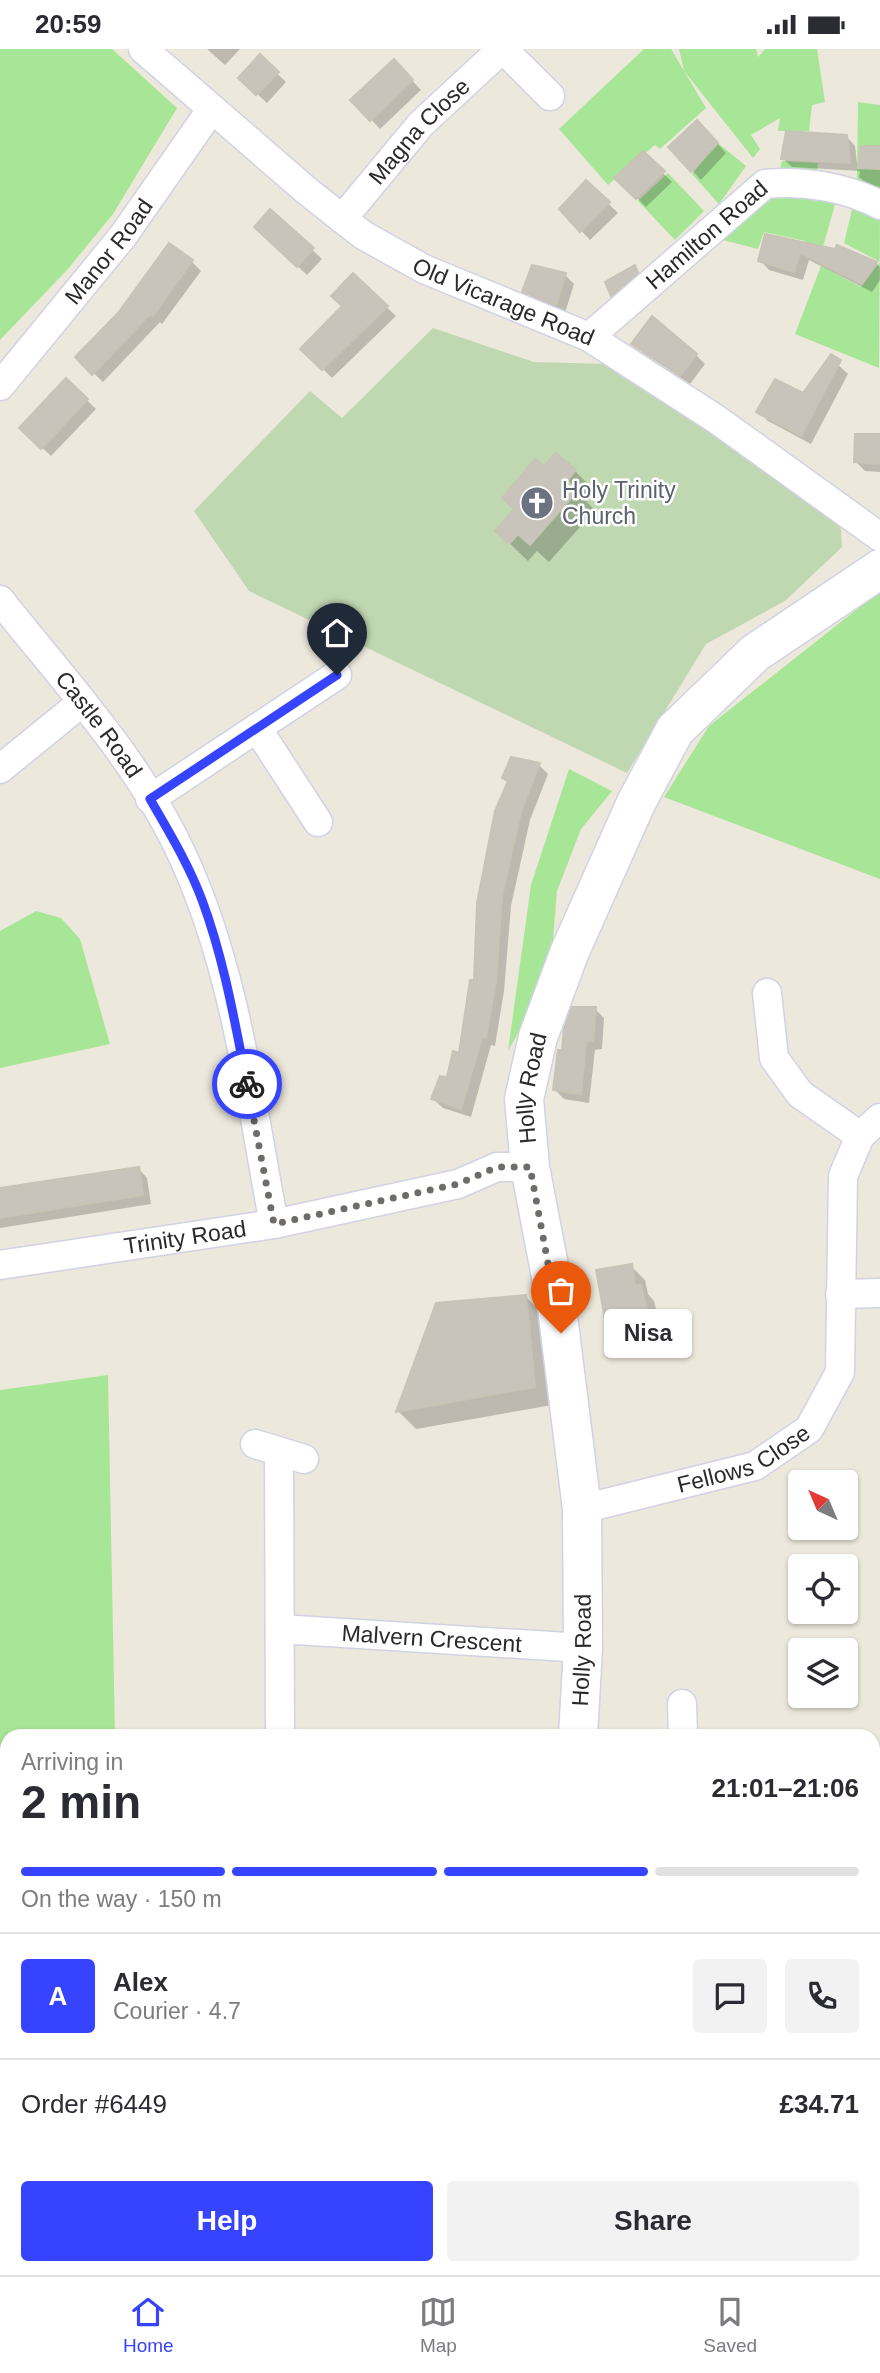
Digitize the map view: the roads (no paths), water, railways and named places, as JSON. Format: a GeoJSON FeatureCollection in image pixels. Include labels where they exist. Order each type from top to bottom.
{"type":"FeatureCollection","features":[{"type":"Feature","properties":{"kind":"street","name":"Old Vicarage Road"},"geometry":{"type":"LineString","coordinates":[[143,49],[211,110],[363,235],[424,269],[589,337],[716,419],[880,537]]}},
{"type":"Feature","properties":{"kind":"street","name":"Magna Close"},"geometry":{"type":"LineString","coordinates":[[342,219],[421,124],[502,49],[550,96]]}},
{"type":"Feature","properties":{"kind":"street","name":"Manor Road"},"geometry":{"type":"LineString","coordinates":[[0,386],[58,319],[123,236],[211,110]]}},
{"type":"Feature","properties":{"kind":"street","name":"Hamilton Road"},"geometry":{"type":"LineString","coordinates":[[589,337],[765,184],[796,181],[866,198],[880,205]]}},
{"type":"Feature","properties":{"kind":"street","name":"Holly Road"},"geometry":{"type":"LineString","coordinates":[[578,1729],[583,1648],[582,1509],[557,1308],[530,1167],[524,1099],[538,1037],[570,951],[625,828],[675,730],[755,653],[880,569]]}},
{"type":"Feature","properties":{"kind":"street","name":"Castle Road"},"geometry":{"type":"LineString","coordinates":[[0,600],[117,748],[183,856],[202,901],[234,1017],[274,1224]]}},
{"type":"Feature","properties":{"kind":"street"},"geometry":{"type":"LineString","coordinates":[[150,799],[337,675]]}},
{"type":"Feature","properties":{"kind":"street"},"geometry":{"type":"LineString","coordinates":[[0,769],[81,703]]}},
{"type":"Feature","properties":{"kind":"street"},"geometry":{"type":"LineString","coordinates":[[257,728],[318,822]]}},
{"type":"Feature","properties":{"kind":"street","name":"Fellows Close"},"geometry":{"type":"LineString","coordinates":[[582,1509],[755,1467],[809,1429],[840,1372],[843,1176],[870,1127],[800,1094],[774,1058],[768,993]]}},
{"type":"Feature","properties":{"kind":"street","name":"Trinity Road"},"geometry":{"type":"LineString","coordinates":[[0,1265],[274,1224],[458,1184],[497,1167],[530,1167]]}},
{"type":"Feature","properties":{"kind":"street"},"geometry":{"type":"LineString","coordinates":[[840,1294],[880,1293]]}},
{"type":"Feature","properties":{"kind":"street"},"geometry":{"type":"LineString","coordinates":[[279,1452],[280,1729]]}},
{"type":"Feature","properties":{"kind":"street","name":"Malvern Crescent"},"geometry":{"type":"LineString","coordinates":[[279,1629],[583,1648]]}},
{"type":"Feature","properties":{"kind":"street"},"geometry":{"type":"LineString","coordinates":[[682,1704],[683,1729]]}},
{"type":"Feature","properties":{"kind":"place","name":"Holy Trinity Church"},"geometry":{"type":"Point","coordinates":[537,503]}},
{"type":"Feature","properties":{"kind":"place","name":"Nisa"},"geometry":{"type":"Point","coordinates":[561,1333]}}]}
